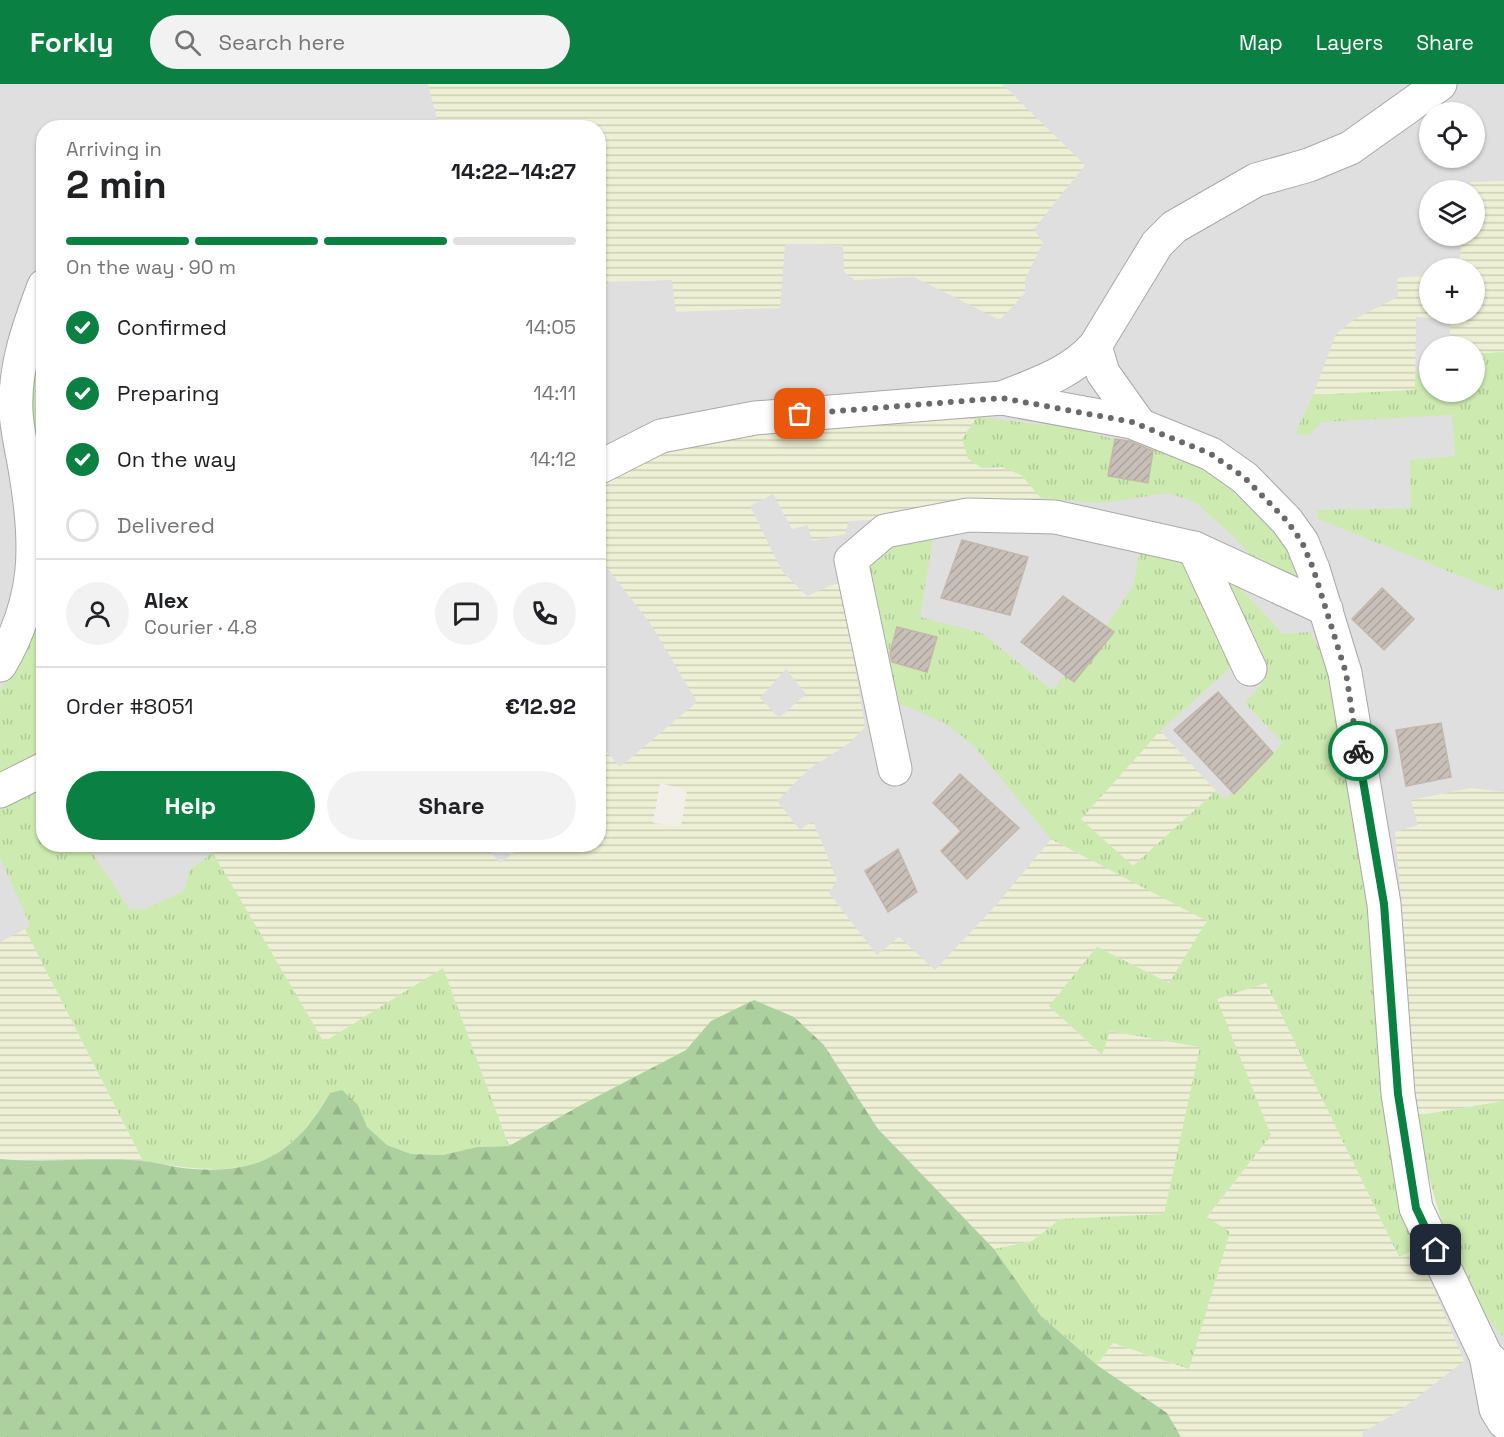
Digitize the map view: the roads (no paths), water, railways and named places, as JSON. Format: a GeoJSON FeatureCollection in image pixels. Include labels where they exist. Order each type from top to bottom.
{"type":"FeatureCollection","features":[{"type":"Feature","properties":{"kind":"street"},"geometry":{"type":"LineString","coordinates":[[1002,398],[1068,371],[1095,346],[1157,244],[1174,226],[1256,180],[1309,165],[1350,148],[1440,84]]}},
{"type":"Feature","properties":{"kind":"street"},"geometry":{"type":"LineString","coordinates":[[0,665],[15,639],[34,578],[33,518],[16,411],[18,369],[36,308]]}},
{"type":"Feature","properties":{"kind":"street"},"geometry":{"type":"LineString","coordinates":[[1095,346],[1103,373],[1140,425]]}},
{"type":"Feature","properties":{"kind":"street"},"geometry":{"type":"LineString","coordinates":[[606,464],[661,436],[755,418],[1002,398],[1140,425],[1211,454],[1245,478],[1287,521],[1302,542],[1346,673],[1384,904],[1398,1094],[1416,1208],[1495,1365],[1496,1408],[1504,1422]]}},
{"type":"Feature","properties":{"kind":"street"},"geometry":{"type":"LineString","coordinates":[[895,769],[850,560],[885,531],[968,515],[1055,517],[1194,548],[1326,609]]}},
{"type":"Feature","properties":{"kind":"street"},"geometry":{"type":"LineString","coordinates":[[1194,548],[1250,669]]}},
{"type":"Feature","properties":{"kind":"street"},"geometry":{"type":"LineString","coordinates":[[0,791],[36,773]]}}]}
